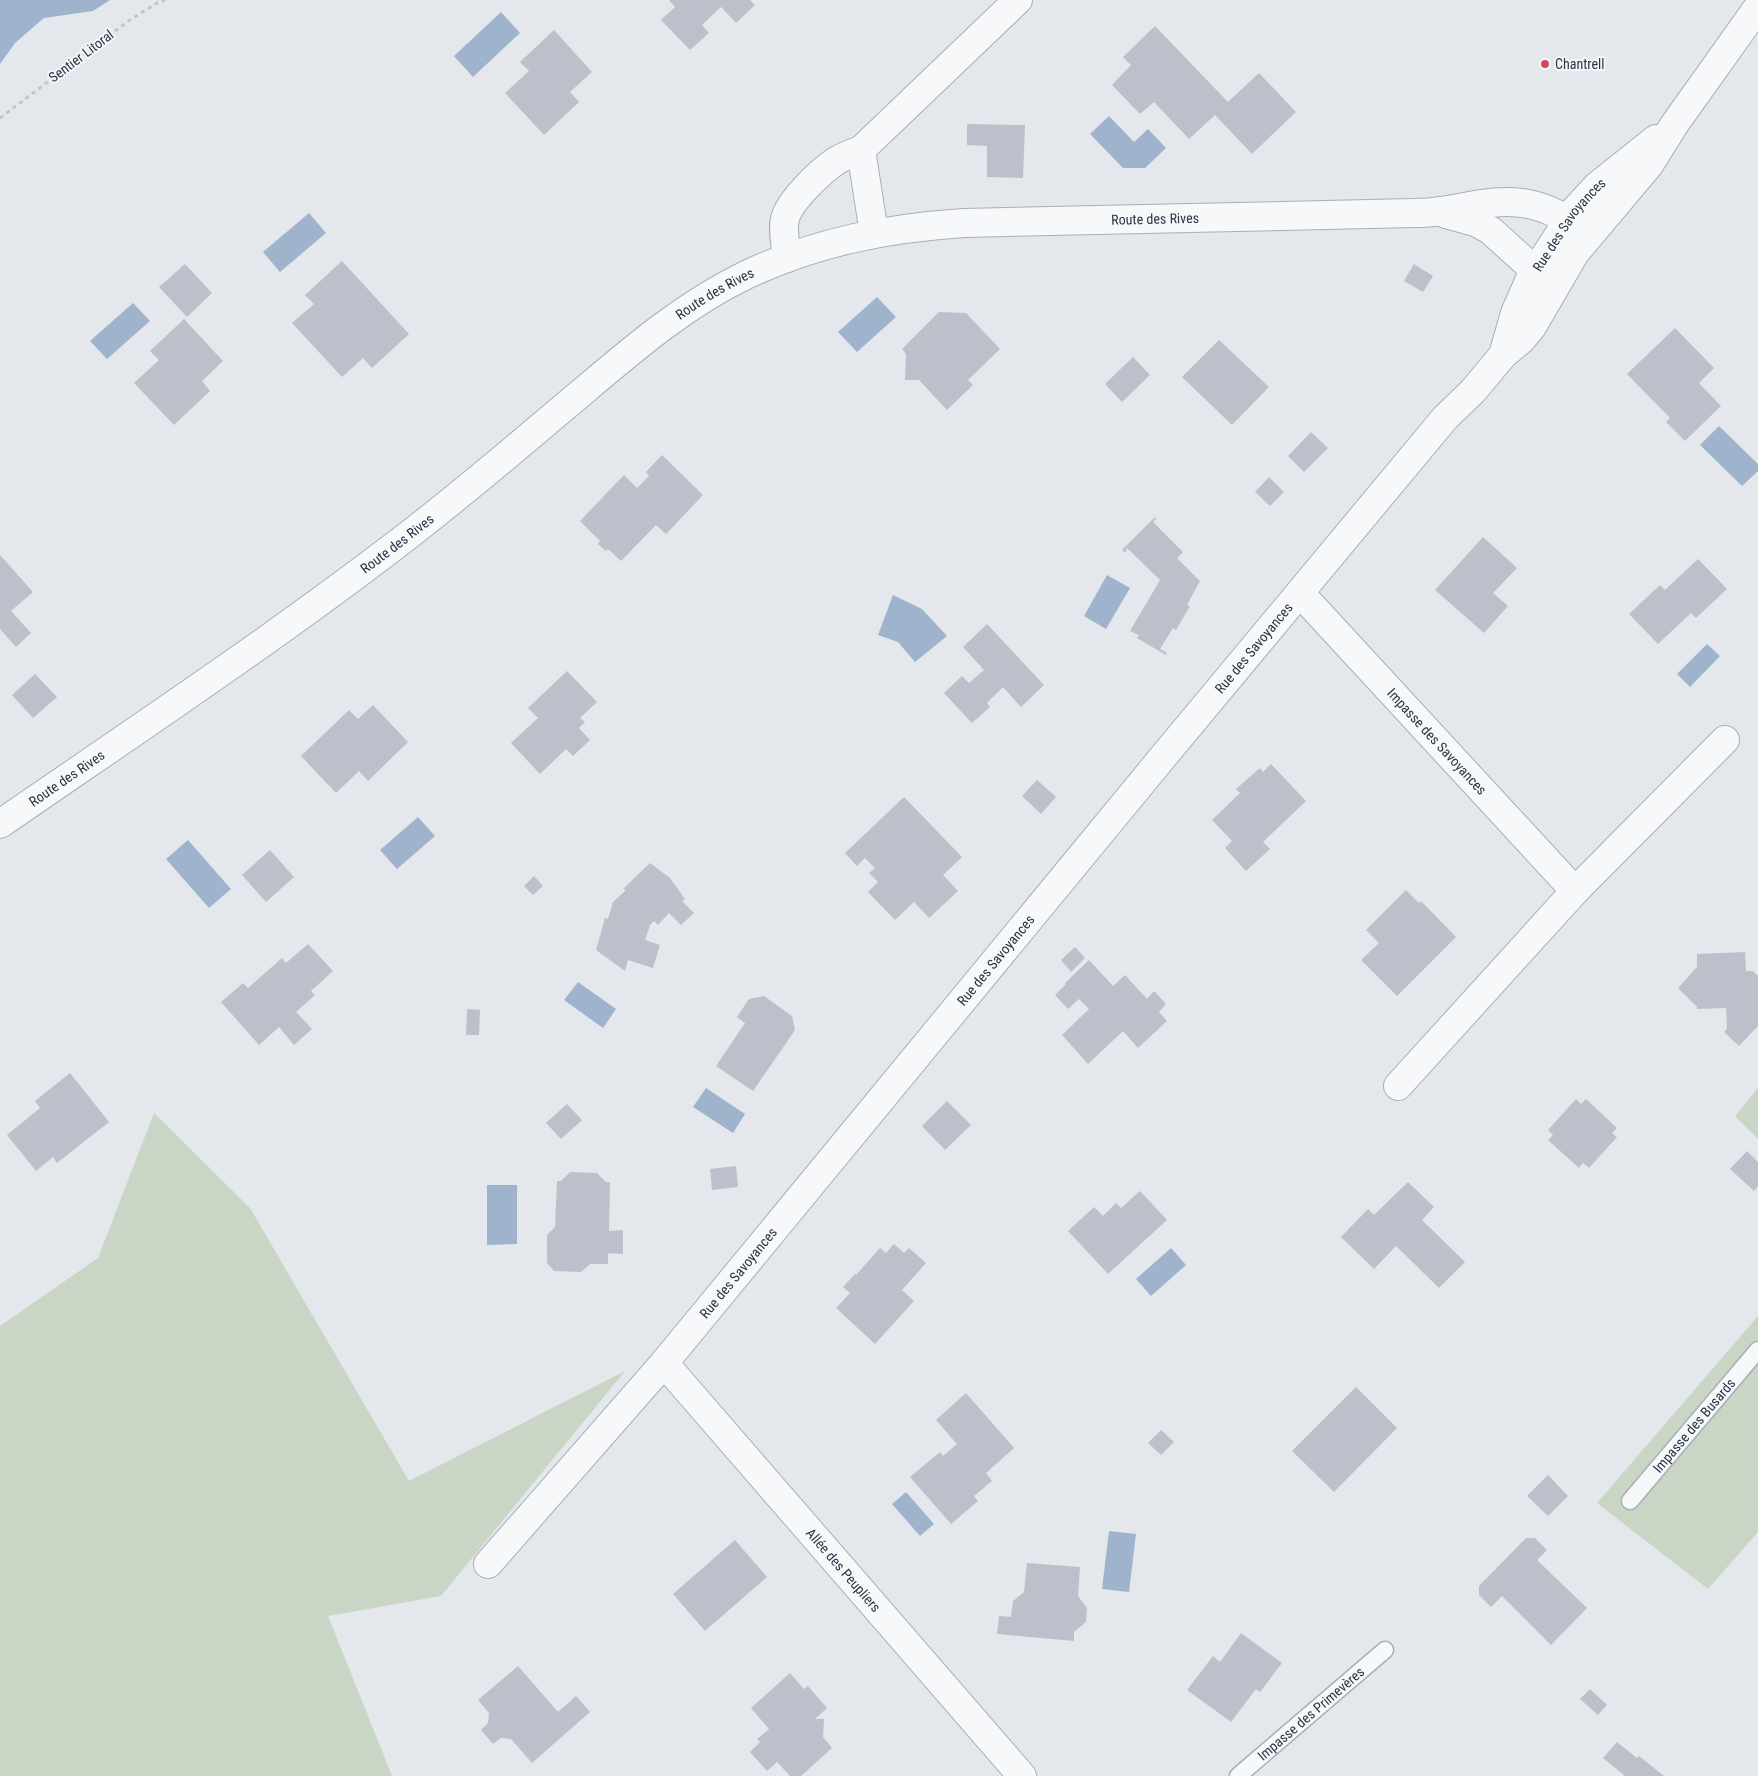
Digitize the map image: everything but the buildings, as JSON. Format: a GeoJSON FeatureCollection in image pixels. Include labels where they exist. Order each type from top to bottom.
{"type":"FeatureCollection","features":[{"type":"Feature","properties":{"kind":"street"},"geometry":{"type":"LineString","coordinates":[[787,258],[785,219],[794,201],[837,160],[862,150],[1018,0]]}},
{"type":"Feature","properties":{"kind":"street","name":"Rue des Savoyances"},"geometry":{"type":"LineString","coordinates":[[488,1564],[664,1363],[1446,418],[1473,391],[1503,355],[1532,328],[1546,279],[1575,253],[1580,227],[1649,165],[1674,125],[1758,7]]}},
{"type":"Feature","properties":{"kind":"street"},"geometry":{"type":"LineString","coordinates":[[862,150],[874,233]]}},
{"type":"Feature","properties":{"kind":"street","name":"Route des Rives"},"geometry":{"type":"LineString","coordinates":[[0,824],[236,663],[352,579],[464,492],[668,322],[705,297],[737,280],[787,258],[830,243],[874,233],[919,226],[964,223],[1437,212],[1500,202],[1514,202],[1552,211],[1580,227]]}},
{"type":"Feature","properties":{"kind":"street","name":"Route des Rives"},"geometry":{"type":"LineString","coordinates":[[1437,212],[1460,216],[1483,225],[1497,234],[1546,279]]}},
{"type":"Feature","properties":{"kind":"street","name":"Impasse des Savoyances"},"geometry":{"type":"LineString","coordinates":[[1300,593],[1575,891]]}},
{"type":"Feature","properties":{"kind":"street"},"geometry":{"type":"LineString","coordinates":[[1398,1086],[1575,891],[1726,740]]}},
{"type":"Feature","properties":{"kind":"street","name":"Allée des Peupliers"},"geometry":{"type":"LineString","coordinates":[[664,1363],[1022,1776]]}},
{"type":"Feature","properties":{"kind":"lane","name":"Impasse des Busards"},"geometry":{"type":"LineString","coordinates":[[1630,1501],[1758,1350]]}},
{"type":"Feature","properties":{"kind":"lane","name":"Impasse des Primevères"},"geometry":{"type":"LineString","coordinates":[[1238,1776],[1385,1650]]}},
{"type":"Feature","properties":{"kind":"path","name":"Sentier Litoral"},"geometry":{"type":"LineString","coordinates":[[0,118],[120,27],[157,3],[165,0]]}},
{"type":"Feature","properties":{"kind":"green space"},"geometry":{"type":"Polygon","coordinates":[[[1758,1088],[1758,1139],[1735,1116],[1758,1088]]]}},
{"type":"Feature","properties":{"kind":"green space"},"geometry":{"type":"Polygon","coordinates":[[[154,1113],[250,1208],[409,1481],[625,1371],[441,1596],[328,1616],[392,1776],[0,1776],[0,1326],[98,1258],[154,1113]]]}},
{"type":"Feature","properties":{"kind":"green space"},"geometry":{"type":"Polygon","coordinates":[[[1758,1316],[1758,1532],[1708,1589],[1597,1503],[1758,1316]]]}},
{"type":"Feature","properties":{"kind":"water"},"geometry":{"type":"Polygon","coordinates":[[[0,0],[110,0],[93,11],[44,18],[15,43],[0,64],[0,0]]]}},
{"type":"Feature","properties":{"kind":"water"},"geometry":{"type":"Polygon","coordinates":[[[501,12],[520,33],[473,77],[454,56],[501,12]]]}},
{"type":"Feature","properties":{"kind":"water"},"geometry":{"type":"Polygon","coordinates":[[[1109,116],[1134,142],[1148,129],[1166,148],[1145,168],[1123,168],[1090,134],[1109,116]]]}},
{"type":"Feature","properties":{"kind":"water"},"geometry":{"type":"Polygon","coordinates":[[[309,213],[326,233],[280,272],[263,252],[309,213]]]}},
{"type":"Feature","properties":{"kind":"water"},"geometry":{"type":"Polygon","coordinates":[[[877,297],[896,317],[857,352],[838,332],[877,297]]]}},
{"type":"Feature","properties":{"kind":"water"},"geometry":{"type":"Polygon","coordinates":[[[133,303],[150,321],[107,359],[90,341],[133,303]]]}},
{"type":"Feature","properties":{"kind":"water"},"geometry":{"type":"Polygon","coordinates":[[[1719,426],[1758,464],[1758,471],[1742,486],[1700,445],[1719,426]]]}},
{"type":"Feature","properties":{"kind":"water"},"geometry":{"type":"Polygon","coordinates":[[[1107,575],[1130,588],[1106,629],[1084,616],[1107,575]]]}},
{"type":"Feature","properties":{"kind":"water"},"geometry":{"type":"Polygon","coordinates":[[[893,595],[922,609],[947,636],[915,662],[898,642],[878,635],[893,595]]]}},
{"type":"Feature","properties":{"kind":"water"},"geometry":{"type":"Polygon","coordinates":[[[1707,644],[1720,656],[1690,687],[1677,674],[1707,644]]]}},
{"type":"Feature","properties":{"kind":"water"},"geometry":{"type":"Polygon","coordinates":[[[418,817],[435,836],[397,869],[380,850],[418,817]]]}},
{"type":"Feature","properties":{"kind":"water"},"geometry":{"type":"Polygon","coordinates":[[[188,840],[231,889],[209,908],[166,859],[188,840]]]}},
{"type":"Feature","properties":{"kind":"water"},"geometry":{"type":"Polygon","coordinates":[[[578,982],[616,1009],[603,1028],[564,1000],[578,982]]]}},
{"type":"Feature","properties":{"kind":"water"},"geometry":{"type":"Polygon","coordinates":[[[706,1088],[745,1114],[733,1133],[693,1107],[706,1088]]]}},
{"type":"Feature","properties":{"kind":"water"},"geometry":{"type":"Polygon","coordinates":[[[487,1185],[517,1185],[517,1244],[487,1245],[487,1185]]]}},
{"type":"Feature","properties":{"kind":"water"},"geometry":{"type":"Polygon","coordinates":[[[1171,1248],[1186,1265],[1151,1296],[1136,1279],[1171,1248]]]}},
{"type":"Feature","properties":{"kind":"water"},"geometry":{"type":"Polygon","coordinates":[[[906,1492],[934,1524],[920,1536],[892,1504],[906,1492]]]}},
{"type":"Feature","properties":{"kind":"water"},"geometry":{"type":"Polygon","coordinates":[[[1109,1531],[1136,1534],[1129,1592],[1102,1589],[1109,1531]]]}},
{"type":"Feature","properties":{"kind":"place","name":"Chantrell"},"geometry":{"type":"Point","coordinates":[1545,64]}}]}
